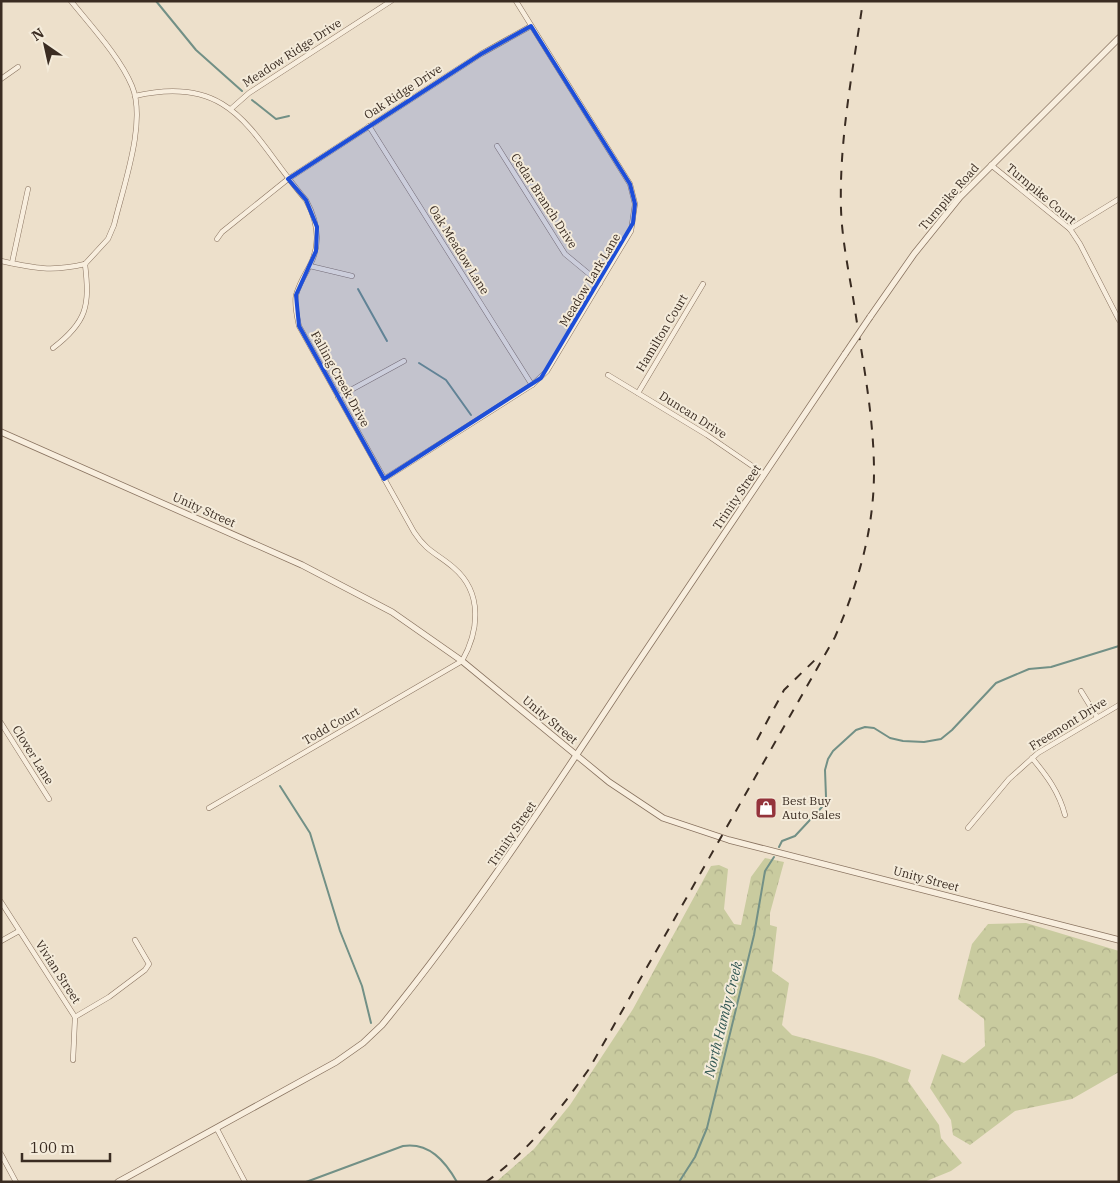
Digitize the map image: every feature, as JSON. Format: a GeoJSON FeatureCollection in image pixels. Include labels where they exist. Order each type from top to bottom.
{"type":"FeatureCollection","features":[{"type":"Feature","properties":{"kind":"street"},"geometry":{"type":"LineString","coordinates":[[1,261],[58,270],[85,264],[108,239],[114,225],[137,118],[135,96],[132,85],[118,62],[71,1]]}},
{"type":"Feature","properties":{"kind":"street","name":"Meadow Ridge Drive"},"geometry":{"type":"LineString","coordinates":[[232,108],[248,94],[391,1]]}},
{"type":"Feature","properties":{"kind":"street","name":"Meadow Lark Lane"},"geometry":{"type":"LineString","coordinates":[[384,479],[532,385],[547,371],[631,231],[635,214],[633,192],[516,1]]}},
{"type":"Feature","properties":{"kind":"street","name":"Oak Ridge Drive"},"geometry":{"type":"LineString","coordinates":[[217,239],[222,232],[288,179],[481,54],[531,26]]}},
{"type":"Feature","properties":{"kind":"street","name":"Turnpike Road"},"geometry":{"type":"LineString","coordinates":[[820,392],[870,317],[935,227],[991,165],[1119,38]]}},
{"type":"Feature","properties":{"kind":"street"},"geometry":{"type":"LineString","coordinates":[[1,80],[18,67]]}},
{"type":"Feature","properties":{"kind":"street","name":"Falling Creek Drive"},"geometry":{"type":"LineString","coordinates":[[135,96],[152,92],[189,91],[209,96],[232,108],[246,123],[306,200],[313,213],[317,227],[316,251],[310,266],[302,278],[296,295],[298,321],[309,347],[421,543],[431,553],[454,568],[466,582],[471,592],[476,606],[474,633],[462,661]]}},
{"type":"Feature","properties":{"kind":"street","name":"Oak Meadow Lane"},"geometry":{"type":"LineString","coordinates":[[369,126],[532,385]]}},
{"type":"Feature","properties":{"kind":"street","name":"Cedar Branch Drive"},"geometry":{"type":"LineString","coordinates":[[497,146],[565,254],[600,284]]}},
{"type":"Feature","properties":{"kind":"street","name":"Turnpike Court"},"geometry":{"type":"LineString","coordinates":[[991,165],[1070,229],[1080,244],[1119,320]]}},
{"type":"Feature","properties":{"kind":"street"},"geometry":{"type":"LineString","coordinates":[[12,263],[28,189]]}},
{"type":"Feature","properties":{"kind":"street"},"geometry":{"type":"LineString","coordinates":[[1070,229],[1119,199]]}},
{"type":"Feature","properties":{"kind":"street"},"geometry":{"type":"LineString","coordinates":[[52,348],[66,338],[86,309],[88,293],[85,264]]}},
{"type":"Feature","properties":{"kind":"street"},"geometry":{"type":"LineString","coordinates":[[310,266],[352,276]]}},
{"type":"Feature","properties":{"kind":"street","name":"Hamilton Court"},"geometry":{"type":"LineString","coordinates":[[638,393],[703,284]]}},
{"type":"Feature","properties":{"kind":"street"},"geometry":{"type":"LineString","coordinates":[[338,396],[404,361]]}},
{"type":"Feature","properties":{"kind":"street","name":"Duncan Drive"},"geometry":{"type":"LineString","coordinates":[[608,375],[707,435],[764,474]]}},
{"type":"Feature","properties":{"kind":"street","name":"Trinity Street"},"geometry":{"type":"LineString","coordinates":[[118,1182],[345,1057],[382,1025],[488,887],[820,392]]}},
{"type":"Feature","properties":{"kind":"street","name":"Unity Street"},"geometry":{"type":"LineString","coordinates":[[1,432],[110,478],[330,578],[392,612],[462,661],[576,756],[663,818],[684,827],[1119,940]]}},
{"type":"Feature","properties":{"kind":"street","name":"Todd Court"},"geometry":{"type":"LineString","coordinates":[[209,808],[462,661]]}},
{"type":"Feature","properties":{"kind":"street"},"geometry":{"type":"LineString","coordinates":[[1081,691],[1097,717]]}},
{"type":"Feature","properties":{"kind":"street","name":"Freemont Drive"},"geometry":{"type":"LineString","coordinates":[[968,828],[1009,779],[1032,758],[1119,705]]}},
{"type":"Feature","properties":{"kind":"street","name":"Clover Lane"},"geometry":{"type":"LineString","coordinates":[[1,723],[48,798]]}},
{"type":"Feature","properties":{"kind":"street"},"geometry":{"type":"LineString","coordinates":[[1032,758],[1061,798],[1065,815]]}},
{"type":"Feature","properties":{"kind":"street","name":"Vivian Street"},"geometry":{"type":"LineString","coordinates":[[1,902],[75,1016],[73,1060]]}},
{"type":"Feature","properties":{"kind":"street"},"geometry":{"type":"LineString","coordinates":[[1,942],[19,931]]}},
{"type":"Feature","properties":{"kind":"street"},"geometry":{"type":"LineString","coordinates":[[75,1016],[109,998],[145,970],[149,964],[135,940]]}},
{"type":"Feature","properties":{"kind":"street"},"geometry":{"type":"LineString","coordinates":[[217,1129],[245,1182]]}},
{"type":"Feature","properties":{"kind":"street"},"geometry":{"type":"LineString","coordinates":[[1,1154],[16,1182]]}},
{"type":"Feature","properties":{"kind":"highlighted area"},"geometry":{"type":"Polygon","coordinates":[[[531,26],[630,184],[635,204],[633,223],[541,378],[384,479],[299,326],[296,295],[316,251],[317,227],[306,200],[288,179],[481,54],[531,26]]]}},
{"type":"Feature","properties":{"kind":"green space"},"geometry":{"type":"Polygon","coordinates":[[[765,858],[784,862],[770,913],[770,925],[777,927],[772,971],[789,983],[782,1025],[792,1035],[874,1057],[911,1070],[908,1081],[939,1125],[941,1138],[962,1163],[951,1171],[924,1182],[496,1182],[534,1149],[570,1105],[633,1009],[711,866],[719,865],[728,869],[724,909],[734,924],[741,925],[751,877],[765,858]]]}},
{"type":"Feature","properties":{"kind":"green space"},"geometry":{"type":"Polygon","coordinates":[[[1026,923],[1119,951],[1119,1072],[1072,1099],[1015,1111],[970,1145],[953,1135],[951,1120],[930,1088],[942,1054],[964,1063],[985,1046],[984,1019],[958,999],[972,944],[988,924],[1026,923]]]}},
{"type":"Feature","properties":{"kind":"waterway"},"geometry":{"type":"LineString","coordinates":[[156,1],[196,50],[242,91]]}},
{"type":"Feature","properties":{"kind":"waterway"},"geometry":{"type":"LineString","coordinates":[[252,100],[276,119],[289,116]]}},
{"type":"Feature","properties":{"kind":"waterway"},"geometry":{"type":"LineString","coordinates":[[358,289],[387,341]]}},
{"type":"Feature","properties":{"kind":"waterway"},"geometry":{"type":"LineString","coordinates":[[419,363],[446,380],[471,415]]}},
{"type":"Feature","properties":{"kind":"waterway","name":"North Hamby Creek"},"geometry":{"type":"LineString","coordinates":[[779,847],[782,841],[795,836],[822,807],[826,797],[825,770],[828,759],[833,751],[856,730],[865,727],[874,728],[890,738],[903,741],[924,742],[941,739],[952,730],[996,683],[1029,669],[1051,667],[1119,646]]}},
{"type":"Feature","properties":{"kind":"waterway"},"geometry":{"type":"LineString","coordinates":[[280,786],[310,833],[340,931],[362,986],[371,1023]]}},
{"type":"Feature","properties":{"kind":"waterway","name":"North Hamby Creek"},"geometry":{"type":"LineString","coordinates":[[679,1182],[695,1157],[707,1128],[754,935],[765,871],[774,857]]}},
{"type":"Feature","properties":{"kind":"waterway","name":"North Hamby Creek"},"geometry":{"type":"LineString","coordinates":[[306,1182],[403,1146],[421,1147],[428,1150],[441,1160],[457,1182]]}},
{"type":"Feature","properties":{"kind":"railway"},"geometry":{"type":"LineString","coordinates":[[486,1182],[530,1144],[555,1115],[589,1069],[835,637],[851,597],[868,536],[874,472],[868,391],[846,260],[841,209],[844,131],[863,1]]}},
{"type":"Feature","properties":{"kind":"railway"},"geometry":{"type":"LineString","coordinates":[[757,740],[784,690],[819,656]]}},
{"type":"Feature","properties":{"kind":"place","name":"Best Buy Auto Sales"},"geometry":{"type":"Point","coordinates":[766,808]}}]}
